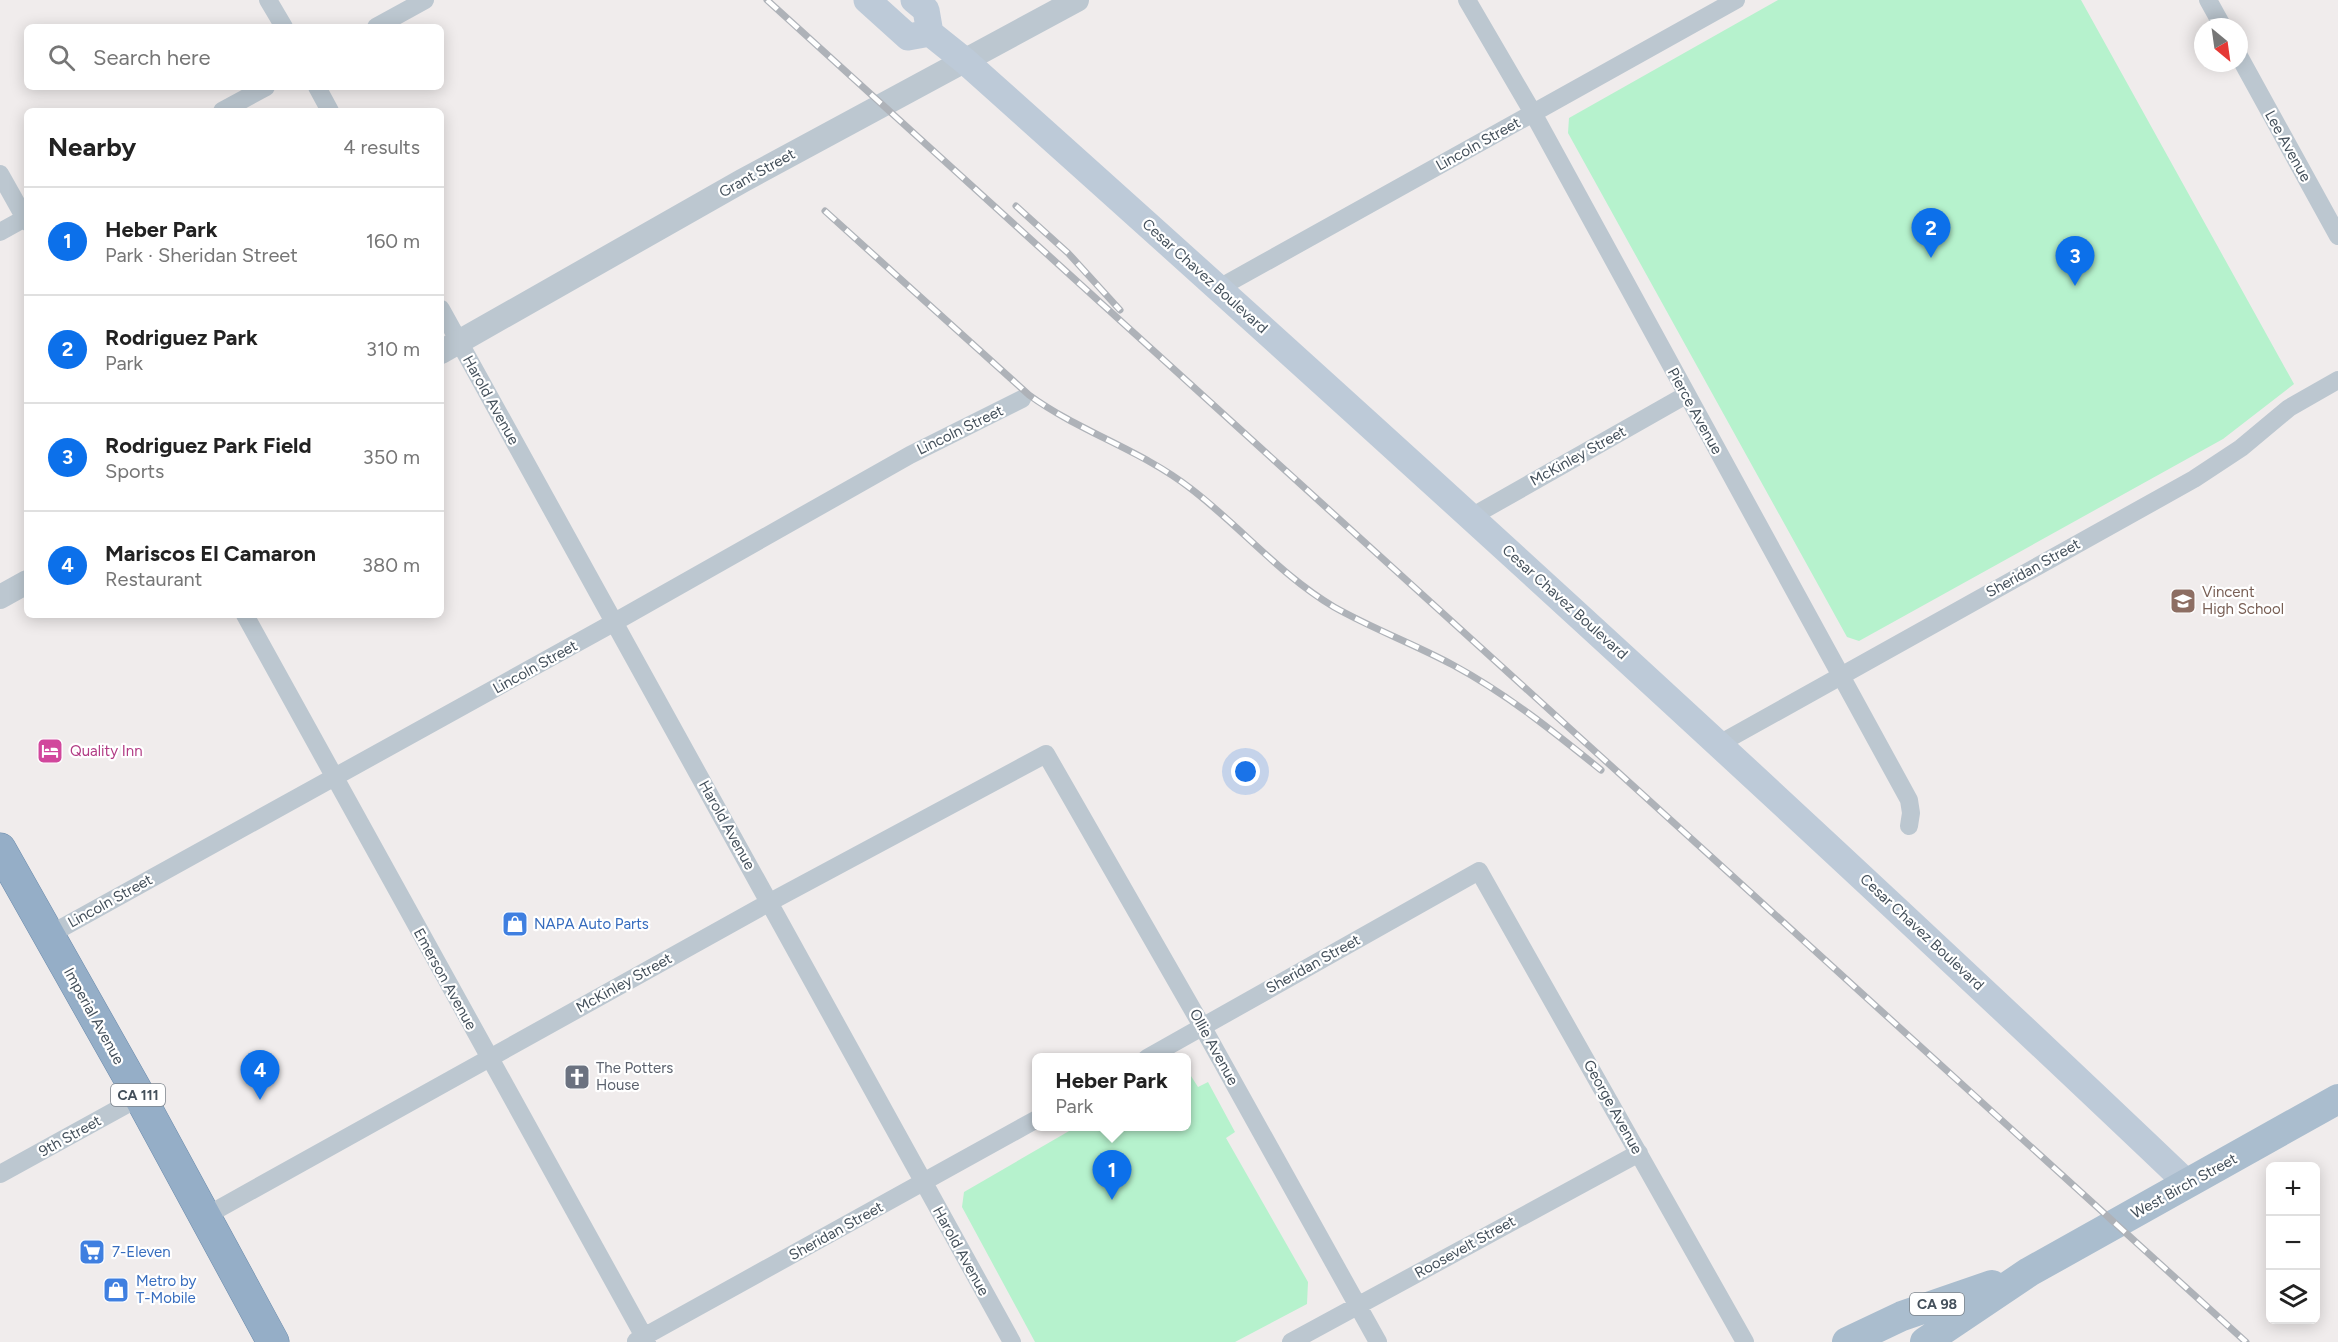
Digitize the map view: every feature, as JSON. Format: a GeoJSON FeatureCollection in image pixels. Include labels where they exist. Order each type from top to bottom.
{"type":"FeatureCollection","features":[{"type":"Feature","properties":{"kind":"highway","name":"Imperial Avenue"},"geometry":{"type":"LineString","coordinates":[[0,849],[140,1097],[273,1342]]}},
{"type":"Feature","properties":{"kind":"main road"},"geometry":{"type":"LineString","coordinates":[[867,0],[908,37],[930,33],[926,10],[914,0]]}},
{"type":"Feature","properties":{"kind":"main road","name":"Cesar Chavez Boulevard"},"geometry":{"type":"LineString","coordinates":[[930,33],[965,61],[1219,288],[1471,517],[2011,1015],[2188,1184]]}},
{"type":"Feature","properties":{"kind":"main road","name":"West Birch Street"},"geometry":{"type":"LineString","coordinates":[[1925,1342],[2029,1272],[2338,1099]]}},
{"type":"Feature","properties":{"kind":"main road","name":"West Birch Street"},"geometry":{"type":"LineString","coordinates":[[1847,1342],[1902,1316],[2029,1272]]}},
{"type":"Feature","properties":{"kind":"street"},"geometry":{"type":"LineString","coordinates":[[268,0],[282,24]]}},
{"type":"Feature","properties":{"kind":"street"},"geometry":{"type":"LineString","coordinates":[[381,24],[425,0]]}},
{"type":"Feature","properties":{"kind":"street","name":"Grant Street"},"geometry":{"type":"LineString","coordinates":[[450,347],[752,175],[1077,0]]}},
{"type":"Feature","properties":{"kind":"street","name":"Pierce Avenue"},"geometry":{"type":"LineString","coordinates":[[1467,0],[1533,113],[1909,800],[1911,813],[1909,826]]}},
{"type":"Feature","properties":{"kind":"street","name":"Lincoln Street"},"geometry":{"type":"LineString","coordinates":[[1219,288],[1736,0]]}},
{"type":"Feature","properties":{"kind":"street"},"geometry":{"type":"LineString","coordinates":[[2208,0],[2218,18]]}},
{"type":"Feature","properties":{"kind":"street","name":"Lee Avenue"},"geometry":{"type":"LineString","coordinates":[[2248,72],[2338,236]]}},
{"type":"Feature","properties":{"kind":"street"},"geometry":{"type":"LineString","coordinates":[[228,108],[260,90]]}},
{"type":"Feature","properties":{"kind":"street"},"geometry":{"type":"LineString","coordinates":[[319,90],[328,108]]}},
{"type":"Feature","properties":{"kind":"street"},"geometry":{"type":"LineString","coordinates":[[0,174],[24,216]]}},
{"type":"Feature","properties":{"kind":"street"},"geometry":{"type":"LineString","coordinates":[[0,232],[24,220]]}},
{"type":"Feature","properties":{"kind":"street","name":"Harold Avenue"},"geometry":{"type":"LineString","coordinates":[[444,322],[450,347],[613,623],[770,902],[1012,1342]]}},
{"type":"Feature","properties":{"kind":"street","name":"Sheridan Street"},"geometry":{"type":"LineString","coordinates":[[1719,744],[2194,479],[2241,448],[2289,408],[2338,380]]}},
{"type":"Feature","properties":{"kind":"street","name":"McKinley Street"},"geometry":{"type":"LineString","coordinates":[[1471,517],[1686,395]]}},
{"type":"Feature","properties":{"kind":"street","name":"Lincoln Street"},"geometry":{"type":"LineString","coordinates":[[49,935],[335,778],[910,455],[1022,399]]}},
{"type":"Feature","properties":{"kind":"street"},"geometry":{"type":"LineString","coordinates":[[0,597],[24,584]]}},
{"type":"Feature","properties":{"kind":"street","name":"Emerson Avenue"},"geometry":{"type":"LineString","coordinates":[[247,618],[642,1340]]}},
{"type":"Feature","properties":{"kind":"street","name":"McKinley Street"},"geometry":{"type":"LineString","coordinates":[[204,1217],[770,902],[1046,754]]}},
{"type":"Feature","properties":{"kind":"street","name":"Ollie Avenue"},"geometry":{"type":"LineString","coordinates":[[1046,754],[1202,1026],[1378,1342]]}},
{"type":"Feature","properties":{"kind":"street","name":"Sheridan Street"},"geometry":{"type":"LineString","coordinates":[[1156,1053],[1479,871]]}},
{"type":"Feature","properties":{"kind":"street","name":"George Avenue"},"geometry":{"type":"LineString","coordinates":[[1479,871],[1745,1342]]}},
{"type":"Feature","properties":{"kind":"street","name":"9th Street"},"geometry":{"type":"LineString","coordinates":[[0,1174],[140,1097]]}},
{"type":"Feature","properties":{"kind":"street","name":"Sheridan Street"},"geometry":{"type":"LineString","coordinates":[[642,1340],[1032,1122]]}},
{"type":"Feature","properties":{"kind":"street","name":"Roosevelt Street"},"geometry":{"type":"LineString","coordinates":[[1291,1342],[1639,1153]]}},
{"type":"Feature","properties":{"kind":"green space"},"geometry":{"type":"Polygon","coordinates":[[[1778,0],[2081,0],[2294,384],[2223,439],[1859,641],[1847,637],[1568,133],[1569,118],[1778,0]]]}},
{"type":"Feature","properties":{"kind":"green space"},"geometry":{"type":"Polygon","coordinates":[[[1191,1076],[1198,1087],[1208,1082],[1235,1132],[1226,1138],[1308,1282],[1307,1304],[1235,1342],[1035,1342],[962,1207],[964,1192],[1069,1131],[1191,1131],[1191,1076]]]}},
{"type":"Feature","properties":{"kind":"railway"},"geometry":{"type":"LineString","coordinates":[[767,0],[2246,1342]]}},
{"type":"Feature","properties":{"kind":"railway"},"geometry":{"type":"LineString","coordinates":[[1016,206],[1068,253],[1120,310]]}},
{"type":"Feature","properties":{"kind":"railway"},"geometry":{"type":"LineString","coordinates":[[825,211],[1029,395],[1069,420],[1171,475],[1190,488],[1314,594],[1349,615],[1473,676],[1530,714],[1601,770]]}},
{"type":"Feature","properties":{"kind":"place","name":"Rodriguez Park"},"geometry":{"type":"Point","coordinates":[1931,258]}},
{"type":"Feature","properties":{"kind":"place","name":"Rodriguez Park Field"},"geometry":{"type":"Point","coordinates":[2075,286]}},
{"type":"Feature","properties":{"kind":"place","name":"Vincent High School"},"geometry":{"type":"Point","coordinates":[2183,601]}},
{"type":"Feature","properties":{"kind":"place","name":"Quality Inn"},"geometry":{"type":"Point","coordinates":[50,751]}},
{"type":"Feature","properties":{"kind":"place","name":"NAPA Auto Parts"},"geometry":{"type":"Point","coordinates":[515,924]}},
{"type":"Feature","properties":{"kind":"place","name":"The Potters House"},"geometry":{"type":"Point","coordinates":[577,1077]}},
{"type":"Feature","properties":{"kind":"place","name":"Mariscos El Camaron"},"geometry":{"type":"Point","coordinates":[260,1100]}},
{"type":"Feature","properties":{"kind":"place","name":"Heber Park"},"geometry":{"type":"Point","coordinates":[1112,1200]}},
{"type":"Feature","properties":{"kind":"place","name":"7-Eleven"},"geometry":{"type":"Point","coordinates":[92,1252]}},
{"type":"Feature","properties":{"kind":"place","name":"Metro by T-Mobile"},"geometry":{"type":"Point","coordinates":[116,1290]}}]}
